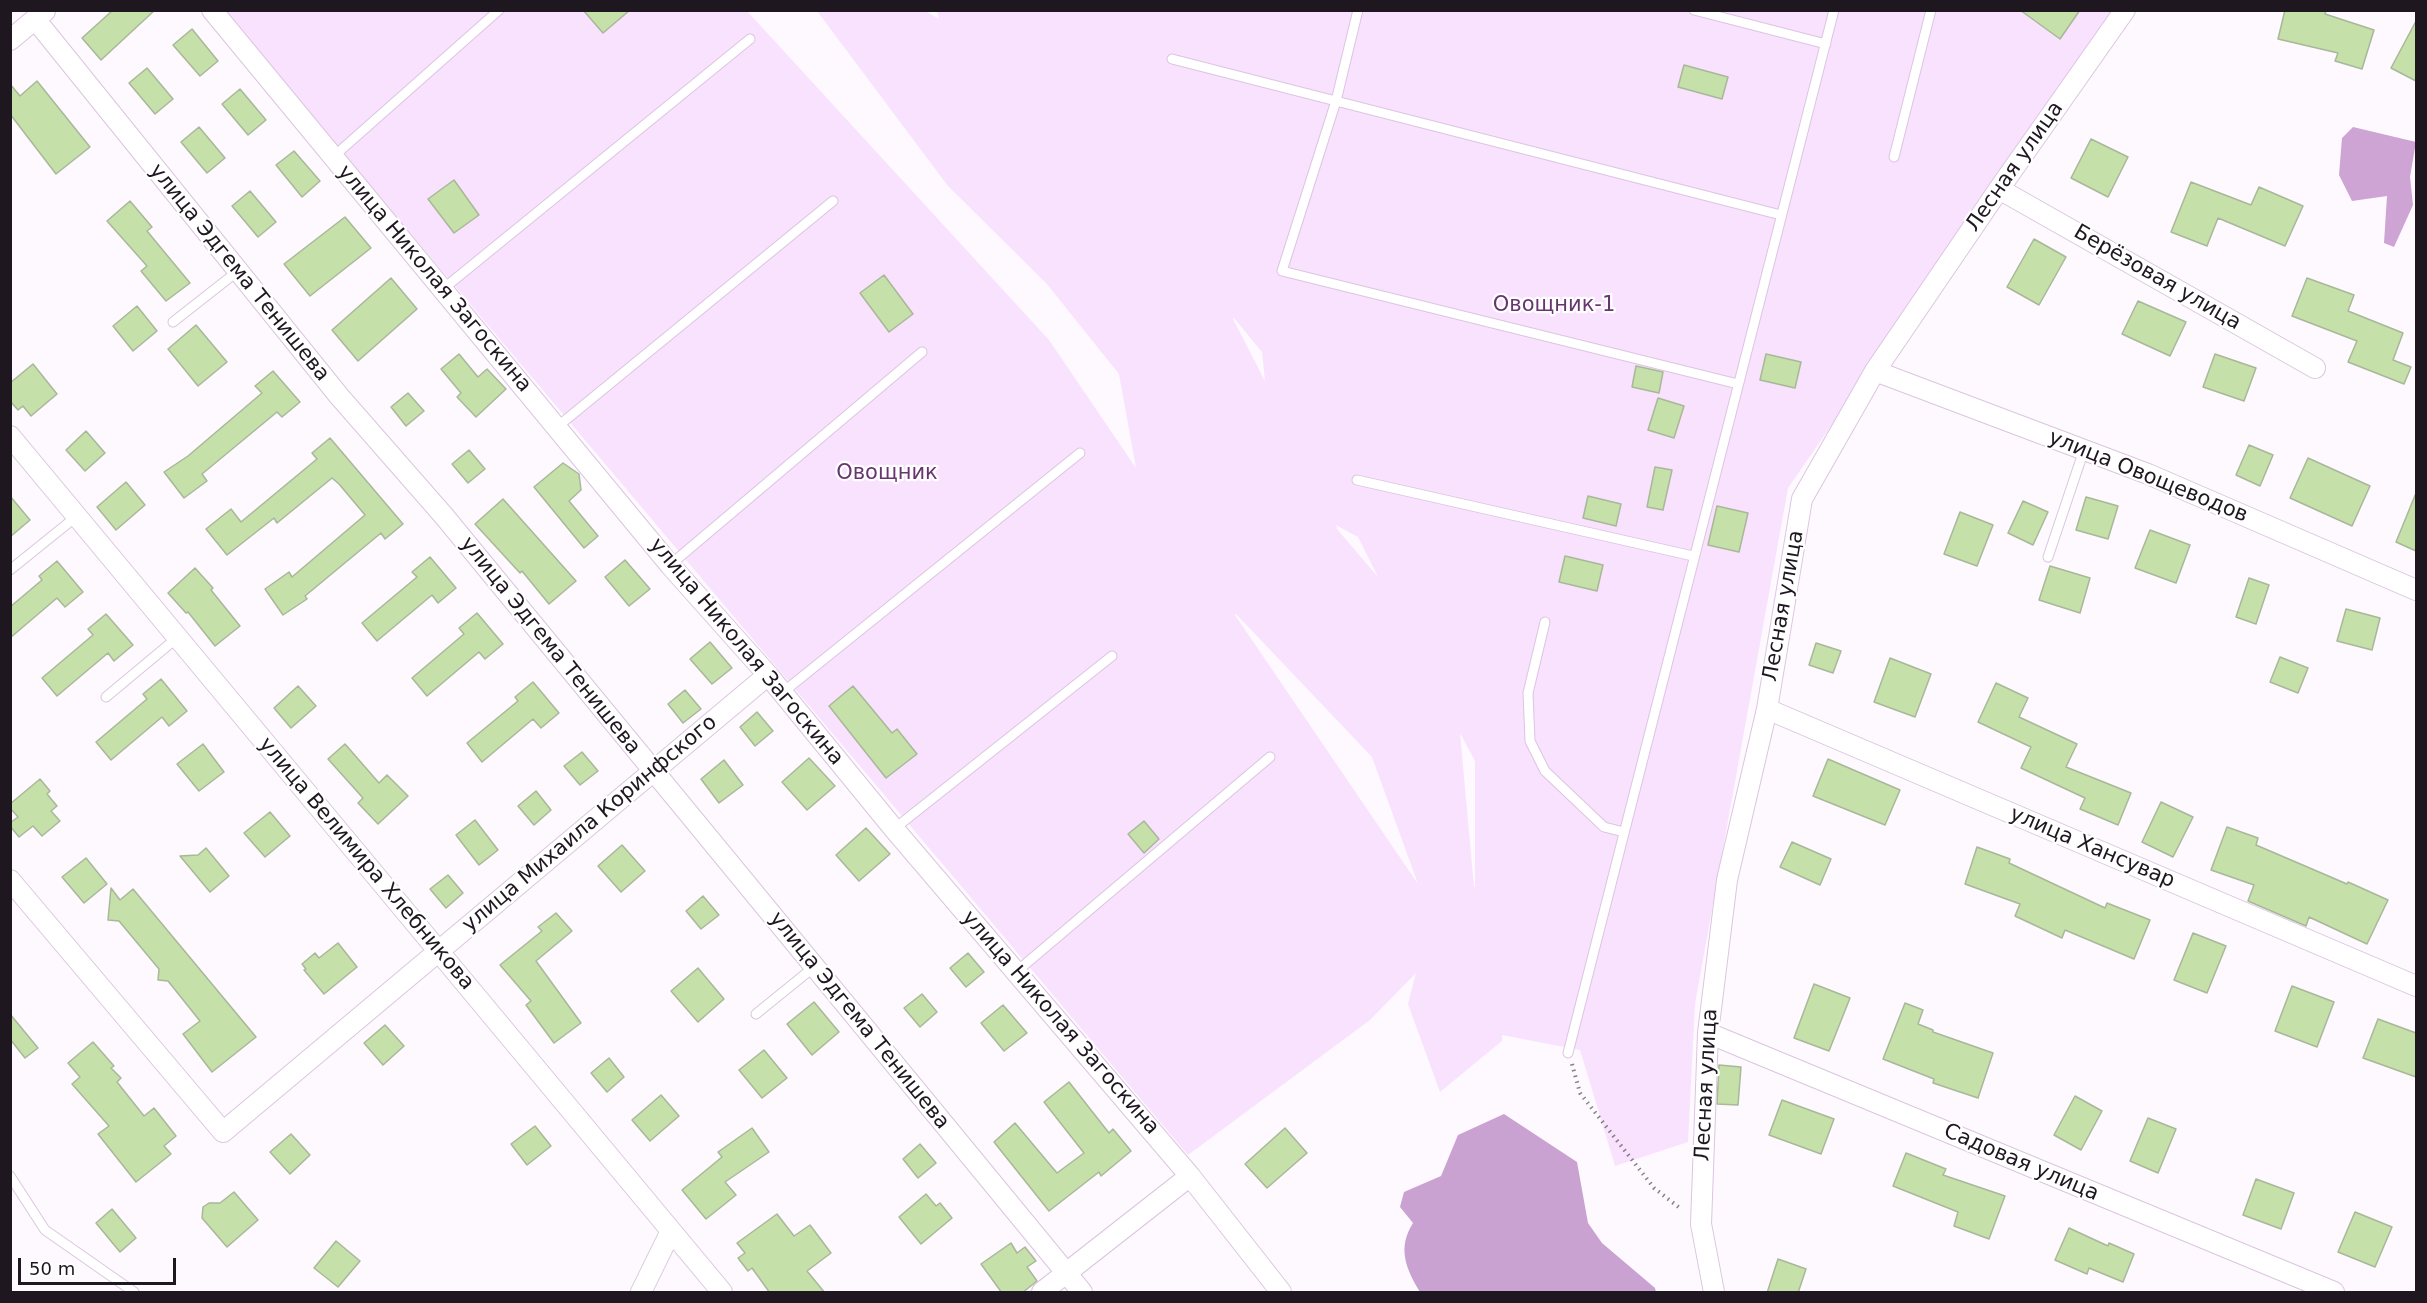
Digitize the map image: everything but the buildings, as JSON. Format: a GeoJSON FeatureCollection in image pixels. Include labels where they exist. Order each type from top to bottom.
{"type":"FeatureCollection","features":[{"type":"Feature","properties":{"kind":"street","name":"Лесная улица"},"geometry":{"type":"LineString","coordinates":[[1714,1293],[1701,1224],[1708,1033],[1726,880],[1767,709],[1802,499],[1875,371],[1999,189],[2126,10]]}},
{"type":"Feature","properties":{"kind":"street","name":"улица Николая Загоскина"},"geometry":{"type":"LineString","coordinates":[[218,12],[333,157],[670,565],[768,675],[894,829],[1190,1176],[1281,1293]]}},
{"type":"Feature","properties":{"kind":"street"},"geometry":{"type":"LineString","coordinates":[[10,40],[40,15]]}},
{"type":"Feature","properties":{"kind":"street","name":"улица Эдгема Тенишева"},"geometry":{"type":"LineString","coordinates":[[40,15],[238,271],[339,396],[444,516],[1082,1293]]}},
{"type":"Feature","properties":{"kind":"street","name":"Берёзовая улица"},"geometry":{"type":"LineString","coordinates":[[1999,189],[2316,368]]}},
{"type":"Feature","properties":{"kind":"street","name":"улица Овощеводов"},"geometry":{"type":"LineString","coordinates":[[1875,371],[2148,474],[2416,590]]}},
{"type":"Feature","properties":{"kind":"street","name":"улица Велимира Хлебникова"},"geometry":{"type":"LineString","coordinates":[[10,436],[722,1293]]}},
{"type":"Feature","properties":{"kind":"street","name":"улица Михаила Коринфского"},"geometry":{"type":"LineString","coordinates":[[10,880],[223,1132],[768,675]]}},
{"type":"Feature","properties":{"kind":"street","name":"улица Хансувар"},"geometry":{"type":"LineString","coordinates":[[1767,709],[2416,986]]}},
{"type":"Feature","properties":{"kind":"street","name":"Садовая улица"},"geometry":{"type":"LineString","coordinates":[[1708,1033],[2334,1293]]}},
{"type":"Feature","properties":{"kind":"street"},"geometry":{"type":"LineString","coordinates":[[1042,1293],[1065,1272],[1190,1176]]}},
{"type":"Feature","properties":{"kind":"street"},"geometry":{"type":"LineString","coordinates":[[641,1293],[671,1231]]}},
{"type":"Feature","properties":{"kind":"lane"},"geometry":{"type":"LineString","coordinates":[[333,157],[499,10]]}},
{"type":"Feature","properties":{"kind":"lane"},"geometry":{"type":"LineString","coordinates":[[1358,10],[1336,101],[1282,271],[1738,384]]}},
{"type":"Feature","properties":{"kind":"lane"},"geometry":{"type":"LineString","coordinates":[[1694,10],[1826,44]]}},
{"type":"Feature","properties":{"kind":"lane"},"geometry":{"type":"LineString","coordinates":[[1568,1053],[1834,10]]}},
{"type":"Feature","properties":{"kind":"lane"},"geometry":{"type":"LineString","coordinates":[[1894,157],[1931,10]]}},
{"type":"Feature","properties":{"kind":"lane"},"geometry":{"type":"LineString","coordinates":[[443,288],[750,39]]}},
{"type":"Feature","properties":{"kind":"lane"},"geometry":{"type":"LineString","coordinates":[[1172,59],[1781,215]]}},
{"type":"Feature","properties":{"kind":"lane"},"geometry":{"type":"LineString","coordinates":[[557,427],[833,201]]}},
{"type":"Feature","properties":{"kind":"lane"},"geometry":{"type":"LineString","coordinates":[[173,322],[238,271]]}},
{"type":"Feature","properties":{"kind":"lane"},"geometry":{"type":"LineString","coordinates":[[670,565],[922,352]]}},
{"type":"Feature","properties":{"kind":"lane"},"geometry":{"type":"LineString","coordinates":[[2048,557],[2084,450]]}},
{"type":"Feature","properties":{"kind":"lane"},"geometry":{"type":"LineString","coordinates":[[782,693],[1080,453]]}},
{"type":"Feature","properties":{"kind":"lane"},"geometry":{"type":"LineString","coordinates":[[1357,480],[1693,556]]}},
{"type":"Feature","properties":{"kind":"lane"},"geometry":{"type":"LineString","coordinates":[[10,570],[77,516]]}},
{"type":"Feature","properties":{"kind":"lane"},"geometry":{"type":"LineString","coordinates":[[1545,621],[1528,693],[1530,741],[1545,771],[1604,827],[1624,832]]}},
{"type":"Feature","properties":{"kind":"lane"},"geometry":{"type":"LineString","coordinates":[[106,697],[178,637]]}},
{"type":"Feature","properties":{"kind":"lane"},"geometry":{"type":"LineString","coordinates":[[894,829],[1112,656]]}},
{"type":"Feature","properties":{"kind":"lane"},"geometry":{"type":"LineString","coordinates":[[1016,972],[1270,757]]}},
{"type":"Feature","properties":{"kind":"lane"},"geometry":{"type":"LineString","coordinates":[[756,1014],[814,967]]}},
{"type":"Feature","properties":{"kind":"lane"},"geometry":{"type":"LineString","coordinates":[[10,1176],[45,1230],[134,1293]]}},
{"type":"Feature","properties":{"kind":"path"},"geometry":{"type":"LineString","coordinates":[[1568,1053],[1580,1093],[1654,1188],[1701,1224]]}},
{"type":"Feature","properties":{"kind":"green space"},"geometry":{"type":"Polygon","coordinates":[[[223,11],[747,11],[1049,340],[1136,468],[1119,374],[1046,283],[948,186],[817,11],[925,11],[939,19],[937,11],[2119,11],[1788,488],[1695,1004],[1688,1142],[1615,1166],[1580,1050],[1502,1035],[1502,1041],[1440,1092],[1408,1004],[1416,973],[1370,1020],[1188,1155],[223,11]],[[1233,319],[1265,381],[1262,352],[1233,319]],[[1336,525],[1378,577],[1358,537],[1336,525]],[[1235,615],[1418,884],[1372,757],[1235,615]],[[1460,733],[1474,887],[1475,761],[1460,733]]]}},
{"type":"Feature","properties":{"kind":"shaded area"},"geometry":{"type":"Polygon","coordinates":[[[2353,127],[2416,142],[2410,177],[2413,205],[2394,247],[2384,243],[2387,196],[2352,201],[2339,175],[2342,138],[2353,127]]]}},
{"type":"Feature","properties":{"kind":"shaded area"},"geometry":{"type":"Polygon","coordinates":[[[1504,1114],[1577,1162],[1588,1223],[1602,1243],[1655,1288],[1656,1292],[1420,1292],[1407,1267],[1405,1258],[1405,1241],[1413,1223],[1400,1207],[1404,1192],[1441,1176],[1458,1135],[1504,1114]]]}},
{"type":"Feature","properties":{"kind":"park label","name":"Овощник-1"},"geometry":{"type":"Point","coordinates":[1554,306]}},
{"type":"Feature","properties":{"kind":"park label","name":"Овощник"},"geometry":{"type":"Point","coordinates":[887,474]}}]}
